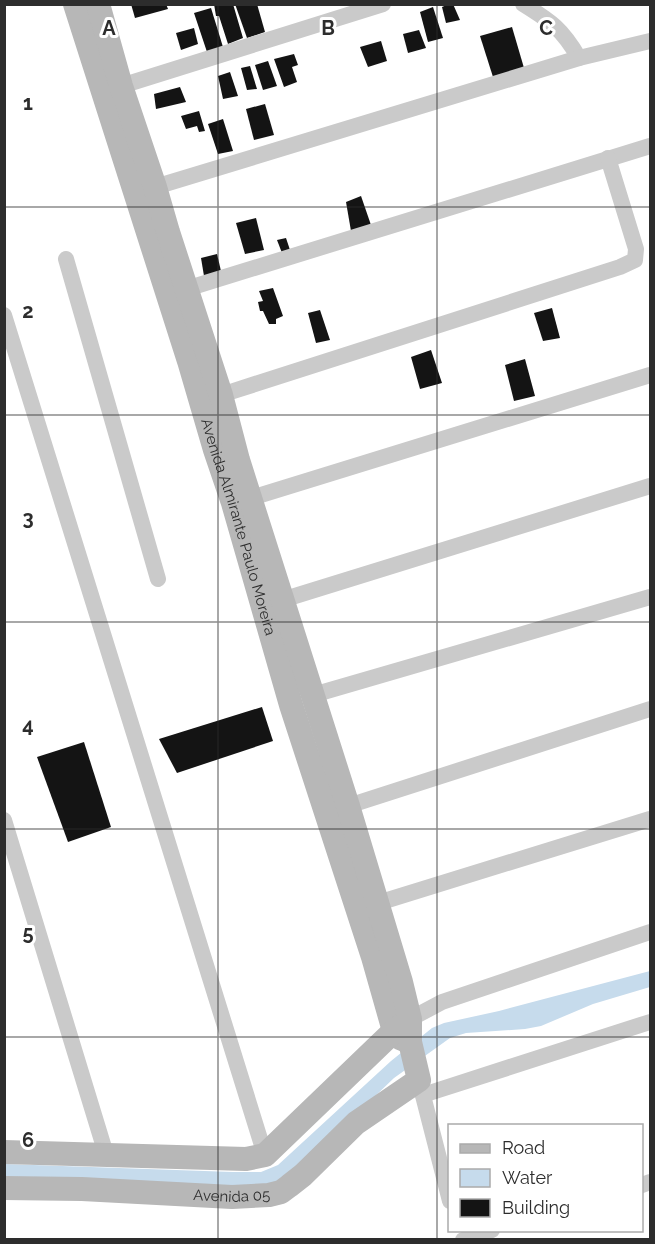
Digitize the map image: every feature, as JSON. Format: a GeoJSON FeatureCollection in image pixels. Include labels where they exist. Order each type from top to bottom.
{"type":"FeatureCollection","features":[{"type":"Feature","properties":{"kind":"main road","name":"Avenida Almirante Paulo Moreira"},"geometry":{"type":"LineString","coordinates":[[75,4],[189,361],[214,450],[233,503],[291,705],[373,957],[406,1034],[420,1082]]}},
{"type":"Feature","properties":{"kind":"main road","name":"Avenida Almirante Paulo Moreira"},"geometry":{"type":"LineString","coordinates":[[98,4],[121,86],[221,394],[282,600],[378,903],[401,982],[406,1034]]}},
{"type":"Feature","properties":{"kind":"main road"},"geometry":{"type":"LineString","coordinates":[[4,1152],[246,1159],[265,1155],[406,1034]]}},
{"type":"Feature","properties":{"kind":"main road","name":"Avenida 05"},"geometry":{"type":"LineString","coordinates":[[4,1188],[82,1189],[232,1197],[269,1195],[289,1186],[356,1123],[420,1082]]}},
{"type":"Feature","properties":{"kind":"street"},"geometry":{"type":"LineString","coordinates":[[121,86],[383,4]]}},
{"type":"Feature","properties":{"kind":"street"},"geometry":{"type":"LineString","coordinates":[[523,4],[555,24],[566,36],[579,58]]}},
{"type":"Feature","properties":{"kind":"street"},"geometry":{"type":"LineString","coordinates":[[155,187],[579,58],[651,41]]}},
{"type":"Feature","properties":{"kind":"street"},"geometry":{"type":"LineString","coordinates":[[186,289],[651,146]]}},
{"type":"Feature","properties":{"kind":"street"},"geometry":{"type":"LineString","coordinates":[[221,394],[609,271],[643,258],[636,249],[608,158]]}},
{"type":"Feature","properties":{"kind":"street"},"geometry":{"type":"LineString","coordinates":[[66,259],[158,579]]}},
{"type":"Feature","properties":{"kind":"street"},"geometry":{"type":"LineString","coordinates":[[4,315],[265,1155]]}},
{"type":"Feature","properties":{"kind":"street"},"geometry":{"type":"LineString","coordinates":[[251,498],[651,375]]}},
{"type":"Feature","properties":{"kind":"street"},"geometry":{"type":"LineString","coordinates":[[282,600],[651,486]]}},
{"type":"Feature","properties":{"kind":"street"},"geometry":{"type":"LineString","coordinates":[[313,694],[651,597]]}},
{"type":"Feature","properties":{"kind":"street"},"geometry":{"type":"LineString","coordinates":[[348,806],[651,709]]}},
{"type":"Feature","properties":{"kind":"street"},"geometry":{"type":"LineString","coordinates":[[378,903],[651,819]]}},
{"type":"Feature","properties":{"kind":"street"},"geometry":{"type":"LineString","coordinates":[[4,820],[106,1154]]}},
{"type":"Feature","properties":{"kind":"street"},"geometry":{"type":"LineString","coordinates":[[406,1034],[442,1002],[651,932]]}},
{"type":"Feature","properties":{"kind":"street"},"geometry":{"type":"LineString","coordinates":[[420,1082],[651,1023]]}},
{"type":"Feature","properties":{"kind":"street","name":"Avenida Almirante Paulo Moreira"},"geometry":{"type":"LineString","coordinates":[[420,1082],[448,1193]]}},
{"type":"Feature","properties":{"kind":"street"},"geometry":{"type":"LineString","coordinates":[[461,1239],[485,1232]]}},
{"type":"Feature","properties":{"kind":"water"},"geometry":{"type":"Polygon","coordinates":[[[650,971],[650,987],[593,1004],[541,1026],[466,1033],[450,1038],[394,1078],[295,1173],[267,1187],[5,1178],[5,1164],[261,1172],[278,1165],[391,1061],[432,1028],[444,1023],[499,1011],[650,971]]]}},
{"type":"Feature","properties":{"kind":"building"},"geometry":{"type":"Polygon","coordinates":[[[131,4],[166,4],[168,9],[135,18],[131,4]]]}},
{"type":"Feature","properties":{"kind":"building"},"geometry":{"type":"Polygon","coordinates":[[[214,4],[233,4],[243,38],[228,44],[219,16],[216,16],[214,4]]]}},
{"type":"Feature","properties":{"kind":"building"},"geometry":{"type":"Polygon","coordinates":[[[235,4],[257,4],[265,32],[247,38],[235,4]]]}},
{"type":"Feature","properties":{"kind":"building"},"geometry":{"type":"Polygon","coordinates":[[[453,4],[460,20],[446,23],[442,7],[453,4]]]}},
{"type":"Feature","properties":{"kind":"building"},"geometry":{"type":"Polygon","coordinates":[[[433,7],[443,38],[428,42],[420,12],[433,7]]]}},
{"type":"Feature","properties":{"kind":"building"},"geometry":{"type":"Polygon","coordinates":[[[211,8],[223,47],[207,52],[194,13],[211,8]]]}},
{"type":"Feature","properties":{"kind":"building"},"geometry":{"type":"Polygon","coordinates":[[[512,27],[524,68],[493,77],[480,36],[512,27]]]}},
{"type":"Feature","properties":{"kind":"building"},"geometry":{"type":"Polygon","coordinates":[[[194,28],[198,44],[181,50],[176,33],[194,28]]]}},
{"type":"Feature","properties":{"kind":"building"},"geometry":{"type":"Polygon","coordinates":[[[419,30],[426,48],[408,53],[403,34],[419,30]]]}},
{"type":"Feature","properties":{"kind":"building"},"geometry":{"type":"Polygon","coordinates":[[[381,41],[387,61],[368,67],[360,47],[381,41]]]}},
{"type":"Feature","properties":{"kind":"building"},"geometry":{"type":"Polygon","coordinates":[[[294,54],[298,65],[292,67],[297,82],[284,87],[274,59],[294,54]]]}},
{"type":"Feature","properties":{"kind":"building"},"geometry":{"type":"Polygon","coordinates":[[[268,61],[277,86],[263,90],[255,65],[268,61]]]}},
{"type":"Feature","properties":{"kind":"building"},"geometry":{"type":"Polygon","coordinates":[[[250,66],[257,89],[247,90],[241,68],[250,66]]]}},
{"type":"Feature","properties":{"kind":"building"},"geometry":{"type":"Polygon","coordinates":[[[230,72],[238,96],[223,99],[218,76],[230,72]]]}},
{"type":"Feature","properties":{"kind":"building"},"geometry":{"type":"Polygon","coordinates":[[[180,87],[186,102],[156,109],[154,94],[180,87]]]}},
{"type":"Feature","properties":{"kind":"building"},"geometry":{"type":"Polygon","coordinates":[[[265,104],[274,135],[254,140],[246,109],[265,104]]]}},
{"type":"Feature","properties":{"kind":"building"},"geometry":{"type":"Polygon","coordinates":[[[199,111],[205,131],[199,132],[197,126],[186,129],[181,116],[199,111]]]}},
{"type":"Feature","properties":{"kind":"building"},"geometry":{"type":"Polygon","coordinates":[[[223,119],[233,151],[218,154],[208,124],[223,119]]]}},
{"type":"Feature","properties":{"kind":"building"},"geometry":{"type":"Polygon","coordinates":[[[361,196],[371,225],[351,231],[346,202],[361,196]]]}},
{"type":"Feature","properties":{"kind":"building"},"geometry":{"type":"Polygon","coordinates":[[[256,218],[264,250],[245,254],[236,223],[256,218]]]}},
{"type":"Feature","properties":{"kind":"building"},"geometry":{"type":"Polygon","coordinates":[[[286,238],[290,250],[282,253],[277,240],[286,238]]]}},
{"type":"Feature","properties":{"kind":"building"},"geometry":{"type":"Polygon","coordinates":[[[217,254],[221,271],[204,276],[201,258],[217,254]]]}},
{"type":"Feature","properties":{"kind":"building"},"geometry":{"type":"Polygon","coordinates":[[[273,288],[283,316],[276,319],[276,324],[269,324],[263,311],[260,311],[258,302],[263,301],[259,291],[273,288]]]}},
{"type":"Feature","properties":{"kind":"building"},"geometry":{"type":"Polygon","coordinates":[[[552,308],[560,338],[543,341],[534,313],[552,308]]]}},
{"type":"Feature","properties":{"kind":"building"},"geometry":{"type":"Polygon","coordinates":[[[320,310],[330,340],[316,343],[308,313],[320,310]]]}},
{"type":"Feature","properties":{"kind":"building"},"geometry":{"type":"Polygon","coordinates":[[[431,350],[442,383],[420,389],[411,357],[431,350]]]}},
{"type":"Feature","properties":{"kind":"building"},"geometry":{"type":"Polygon","coordinates":[[[525,359],[535,396],[514,401],[505,365],[525,359]]]}},
{"type":"Feature","properties":{"kind":"building"},"geometry":{"type":"Polygon","coordinates":[[[262,707],[273,741],[177,773],[159,739],[262,707]]]}},
{"type":"Feature","properties":{"kind":"building"},"geometry":{"type":"Polygon","coordinates":[[[84,742],[111,827],[68,842],[37,757],[84,742]]]}}]}
